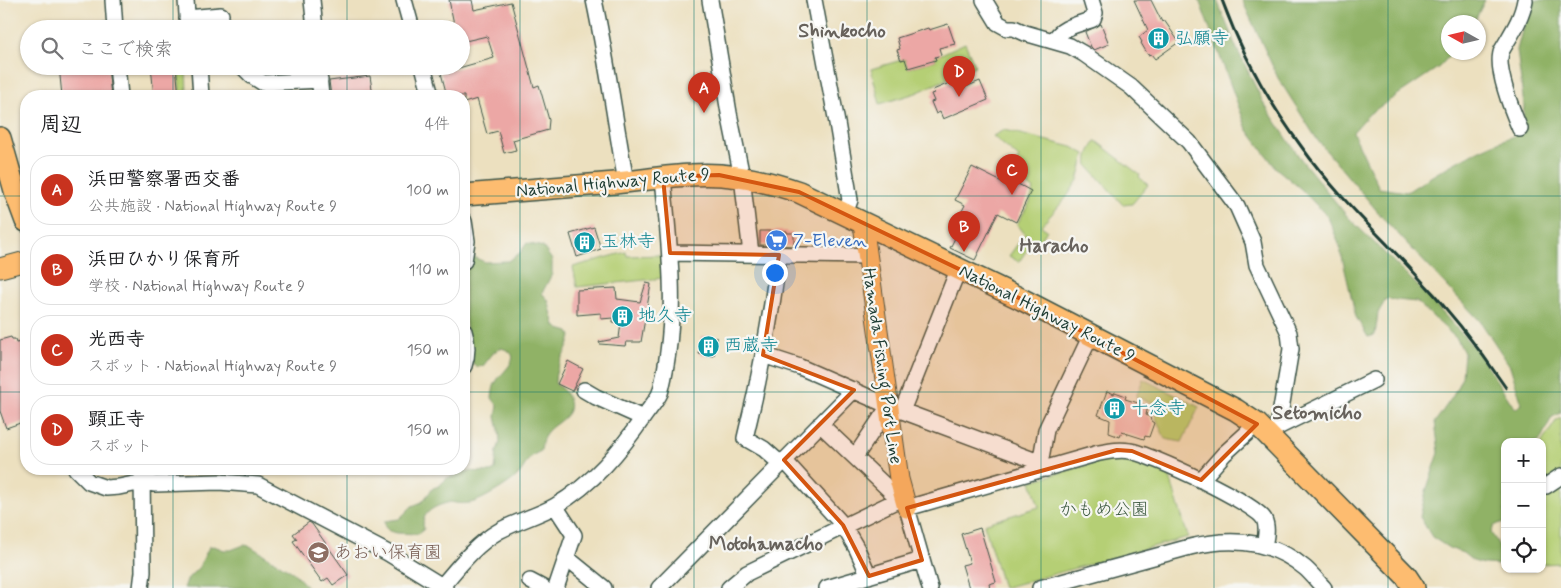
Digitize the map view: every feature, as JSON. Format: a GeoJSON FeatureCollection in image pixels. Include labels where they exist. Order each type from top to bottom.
{"type":"FeatureCollection","features":[{"type":"Feature","properties":{"kind":"highway"},"geometry":{"type":"LineString","coordinates":[[0,138],[20,205]]}},
{"type":"Feature","properties":{"kind":"highway","name":"National Highway Route 9"},"geometry":{"type":"LineString","coordinates":[[470,195],[626,182],[692,174],[719,174],[771,183],[799,192],[1092,336],[1236,410],[1268,429],[1406,576],[1414,588]]}},
{"type":"Feature","properties":{"kind":"main road","name":"Hamada Fishing Port Line"},"geometry":{"type":"LineString","coordinates":[[854,219],[867,256],[896,408],[898,479],[903,501]]}},
{"type":"Feature","properties":{"kind":"main road"},"geometry":{"type":"LineString","coordinates":[[0,268],[20,263]]}},
{"type":"Feature","properties":{"kind":"street"},"geometry":{"type":"LineString","coordinates":[[113,0],[114,20]]}},
{"type":"Feature","properties":{"kind":"street"},"geometry":{"type":"LineString","coordinates":[[186,0],[188,20]]}},
{"type":"Feature","properties":{"kind":"street"},"geometry":{"type":"LineString","coordinates":[[312,0],[313,20]]}},
{"type":"Feature","properties":{"kind":"street"},"geometry":{"type":"LineString","coordinates":[[404,0],[410,20]]}},
{"type":"Feature","properties":{"kind":"street"},"geometry":{"type":"LineString","coordinates":[[594,0],[604,48],[626,182]]}},
{"type":"Feature","properties":{"kind":"street"},"geometry":{"type":"LineString","coordinates":[[710,0],[742,178],[751,254]]}},
{"type":"Feature","properties":{"kind":"street"},"geometry":{"type":"LineString","coordinates":[[814,0],[854,219]]}},
{"type":"Feature","properties":{"kind":"street"},"geometry":{"type":"LineString","coordinates":[[984,0],[998,23],[1007,28],[1014,28],[1054,41],[1084,54],[1117,75],[1145,99],[1189,142],[1237,206],[1253,242],[1258,265],[1289,333],[1290,349],[1268,429]]}},
{"type":"Feature","properties":{"kind":"street"},"geometry":{"type":"LineString","coordinates":[[1054,41],[1056,36],[1066,29],[1093,19],[1095,13],[1091,0]]}},
{"type":"Feature","properties":{"kind":"street"},"geometry":{"type":"LineString","coordinates":[[1520,129],[1507,96],[1500,57],[1522,13],[1525,0]]}},
{"type":"Feature","properties":{"kind":"street"},"geometry":{"type":"LineString","coordinates":[[200,20],[221,15]]}},
{"type":"Feature","properties":{"kind":"street"},"geometry":{"type":"LineString","coordinates":[[118,75],[119,90]]}},
{"type":"Feature","properties":{"kind":"street"},"geometry":{"type":"LineString","coordinates":[[200,75],[201,90]]}},
{"type":"Feature","properties":{"kind":"street"},"geometry":{"type":"LineString","coordinates":[[251,75],[263,90],[312,75]]}},
{"type":"Feature","properties":{"kind":"street"},"geometry":{"type":"LineString","coordinates":[[319,75],[321,90]]}},
{"type":"Feature","properties":{"kind":"street"},"geometry":{"type":"LineString","coordinates":[[425,75],[429,90]]}},
{"type":"Feature","properties":{"kind":"street"},"geometry":{"type":"LineString","coordinates":[[142,475],[155,484],[219,482],[258,485],[388,553],[444,587],[461,562],[489,538],[500,530],[555,506],[582,486],[610,461],[628,440],[659,394],[666,366],[670,336],[670,253],[663,178]]}},
{"type":"Feature","properties":{"kind":"street"},"geometry":{"type":"LineString","coordinates":[[670,253],[867,256]]}},
{"type":"Feature","properties":{"kind":"street"},"geometry":{"type":"LineString","coordinates":[[779,255],[757,390],[745,438],[783,462],[844,525],[869,576]]}},
{"type":"Feature","properties":{"kind":"street"},"geometry":{"type":"LineString","coordinates":[[855,457],[896,408],[958,270]]}},
{"type":"Feature","properties":{"kind":"street"},"geometry":{"type":"LineString","coordinates":[[1043,467],[1046,430],[1092,336]]}},
{"type":"Feature","properties":{"kind":"street"},"geometry":{"type":"LineString","coordinates":[[763,355],[800,367],[896,408],[1036,461],[1043,467]]}},
{"type":"Feature","properties":{"kind":"street"},"geometry":{"type":"LineString","coordinates":[[1201,480],[1224,454],[1268,429],[1374,380]]}},
{"type":"Feature","properties":{"kind":"street"},"geometry":{"type":"LineString","coordinates":[[584,390],[643,418]]}},
{"type":"Feature","properties":{"kind":"street"},"geometry":{"type":"LineString","coordinates":[[659,588],[854,390]]}},
{"type":"Feature","properties":{"kind":"street"},"geometry":{"type":"LineString","coordinates":[[820,424],[903,501],[930,588]]}},
{"type":"Feature","properties":{"kind":"street"},"geometry":{"type":"LineString","coordinates":[[729,588],[747,573],[844,525],[903,501],[1117,450],[1132,451],[1201,480],[1253,508],[1264,519],[1267,531],[1264,546]]}},
{"type":"Feature","properties":{"kind":"street"},"geometry":{"type":"LineString","coordinates":[[82,475],[89,482],[106,488],[119,487],[142,475]]}},
{"type":"Feature","properties":{"kind":"street"},"geometry":{"type":"LineString","coordinates":[[141,588],[143,572],[142,475]]}},
{"type":"Feature","properties":{"kind":"street"},"geometry":{"type":"LineString","coordinates":[[1546,486],[1561,476]]}},
{"type":"Feature","properties":{"kind":"street"},"geometry":{"type":"LineString","coordinates":[[555,506],[574,535],[568,558],[556,588]]}},
{"type":"Feature","properties":{"kind":"street"},"geometry":{"type":"LineString","coordinates":[[478,526],[489,538]]}},
{"type":"Feature","properties":{"kind":"street"},"geometry":{"type":"LineString","coordinates":[[1040,588],[1209,542],[1226,540],[1264,546],[1287,556],[1305,568],[1324,588]]}},
{"type":"Feature","properties":{"kind":"street"},"geometry":{"type":"LineString","coordinates":[[568,558],[604,588]]}},
{"type":"Feature","properties":{"kind":"street"},"geometry":{"type":"LineString","coordinates":[[827,588],[922,560]]}},
{"type":"Feature","properties":{"kind":"street"},"geometry":{"type":"LineString","coordinates":[[747,573],[751,588]]}},
{"type":"Feature","properties":{"kind":"highlighted area"},"geometry":{"type":"Polygon","coordinates":[[[719,175],[799,192],[1021,299],[1257,424],[1201,480],[1132,451],[1117,450],[907,508],[922,560],[869,576],[843,525],[784,460],[854,390],[763,355],[779,255],[670,253],[663,177],[719,175]]]}},
{"type":"Feature","properties":{"kind":"green space"},"geometry":{"type":"Polygon","coordinates":[[[1199,0],[1217,0],[1236,47],[1264,104],[1300,158],[1347,216],[1422,290],[1478,352],[1515,409],[1522,404],[1510,366],[1480,321],[1383,218],[1318,141],[1278,78],[1242,0],[1485,0],[1478,15],[1441,15],[1441,60],[1446,60],[1439,67],[1369,114],[1353,132],[1379,188],[1407,192],[1462,159],[1522,133],[1524,106],[1517,50],[1530,0],[1561,0],[1561,413],[1552,417],[1541,438],[1501,438],[1501,523],[1494,526],[1491,533],[1501,552],[1501,565],[1473,561],[1463,553],[1449,548],[1432,537],[1420,517],[1426,491],[1439,453],[1435,422],[1453,396],[1462,377],[1464,353],[1457,339],[1417,302],[1386,299],[1378,313],[1375,335],[1368,337],[1356,317],[1339,244],[1328,217],[1301,189],[1276,168],[1247,129],[1199,0]]]}},
{"type":"Feature","properties":{"kind":"green space"},"geometry":{"type":"Polygon","coordinates":[[[965,43],[975,66],[916,93],[880,104],[871,69],[905,59],[908,68],[936,60],[935,57],[965,43]]]}},
{"type":"Feature","properties":{"kind":"green space"},"geometry":{"type":"Polygon","coordinates":[[[179,75],[186,75],[187,90],[180,90],[179,75]]]}},
{"type":"Feature","properties":{"kind":"green space"},"geometry":{"type":"Polygon","coordinates":[[[1004,130],[1072,147],[1085,154],[1078,180],[1066,198],[1041,226],[1047,230],[1036,248],[1030,245],[1019,262],[1009,256],[1025,234],[1017,224],[1030,202],[1034,189],[1008,174],[1019,158],[993,136],[1004,130]]]}},
{"type":"Feature","properties":{"kind":"green space"},"geometry":{"type":"Polygon","coordinates":[[[1096,141],[1140,175],[1139,177],[1148,185],[1132,204],[1123,205],[1088,166],[1089,153],[1096,141]]]}},
{"type":"Feature","properties":{"kind":"green space"},"geometry":{"type":"Polygon","coordinates":[[[527,243],[543,247],[552,260],[552,274],[542,293],[548,300],[555,326],[569,332],[571,336],[559,363],[555,383],[566,394],[570,408],[568,413],[545,434],[541,451],[532,456],[518,475],[504,486],[474,502],[451,502],[435,507],[424,518],[424,529],[418,534],[389,531],[385,527],[385,521],[399,519],[412,506],[422,502],[433,488],[439,486],[447,478],[456,475],[470,475],[470,471],[491,472],[495,470],[500,442],[496,417],[498,406],[492,398],[494,385],[510,364],[512,355],[509,351],[501,348],[494,352],[483,366],[478,367],[473,364],[470,354],[470,260],[473,257],[485,262],[508,261],[520,253],[527,243]]]}},
{"type":"Feature","properties":{"kind":"green space"},"geometry":{"type":"Polygon","coordinates":[[[626,252],[627,256],[664,255],[664,278],[577,287],[573,267],[626,252]]]}},
{"type":"Feature","properties":{"kind":"green space"},"geometry":{"type":"Polygon","coordinates":[[[1143,379],[1199,407],[1182,442],[1165,439],[1156,418],[1154,403],[1136,397],[1143,379]]]}},
{"type":"Feature","properties":{"kind":"green space"},"geometry":{"type":"Polygon","coordinates":[[[1561,418],[1561,563],[1546,564],[1545,438],[1556,421],[1561,418]]]}},
{"type":"Feature","properties":{"kind":"green space","name":"かもめ公園"},"geometry":{"type":"Polygon","coordinates":[[[1105,460],[1138,462],[1169,474],[1188,537],[1003,588],[984,524],[1039,507],[1031,481],[1105,460]]]}},
{"type":"Feature","properties":{"kind":"green space"},"geometry":{"type":"Polygon","coordinates":[[[244,545],[250,546],[294,573],[308,588],[184,588],[188,578],[199,567],[209,547],[214,546],[224,550],[231,550],[244,545]]]}},
{"type":"Feature","properties":{"kind":"building"},"geometry":{"type":"Polygon","coordinates":[[[449,0],[472,0],[474,10],[511,2],[534,87],[539,85],[549,120],[548,130],[513,140],[516,150],[504,153],[498,131],[487,134],[477,99],[470,101],[470,90],[445,90],[442,75],[470,75],[470,65],[494,58],[487,36],[470,40],[470,20],[453,20],[449,0]]]}},
{"type":"Feature","properties":{"kind":"building","name":"弘願寺"},"geometry":{"type":"Polygon","coordinates":[[[1134,0],[1151,0],[1162,22],[1164,20],[1179,42],[1155,59],[1151,54],[1148,55],[1141,43],[1139,37],[1148,30],[1134,0]]]}},
{"type":"Feature","properties":{"kind":"building"},"geometry":{"type":"Polygon","coordinates":[[[948,24],[955,44],[939,48],[941,55],[935,57],[936,60],[908,68],[905,59],[901,60],[897,50],[900,49],[897,38],[948,24]]]}},
{"type":"Feature","properties":{"kind":"building"},"geometry":{"type":"Polygon","coordinates":[[[1101,24],[1109,44],[1094,50],[1085,32],[1101,24]]]}},
{"type":"Feature","properties":{"kind":"building"},"geometry":{"type":"Polygon","coordinates":[[[60,75],[109,75],[110,90],[61,90],[60,75]]]}},
{"type":"Feature","properties":{"kind":"building"},"geometry":{"type":"Polygon","coordinates":[[[152,75],[177,75],[178,90],[153,90],[152,75]]]}},
{"type":"Feature","properties":{"kind":"building"},"geometry":{"type":"Polygon","coordinates":[[[370,76],[372,90],[330,90],[329,81],[370,76]]]}},
{"type":"Feature","properties":{"kind":"building"},"geometry":{"type":"Polygon","coordinates":[[[959,79],[963,88],[980,81],[988,100],[943,119],[940,112],[936,114],[931,102],[934,101],[931,94],[934,93],[933,90],[959,79]]]}},
{"type":"Feature","properties":{"kind":"building"},"geometry":{"type":"Polygon","coordinates":[[[972,167],[1004,183],[1007,178],[1031,191],[1016,222],[998,213],[975,260],[950,248],[959,230],[955,229],[958,224],[956,223],[965,205],[955,200],[972,167]]]}},
{"type":"Feature","properties":{"kind":"building","name":"玉林寺"},"geometry":{"type":"Polygon","coordinates":[[[594,227],[601,249],[577,257],[570,234],[594,227]]]}},
{"type":"Feature","properties":{"kind":"building","name":"7-Eleven"},"geometry":{"type":"Polygon","coordinates":[[[760,231],[787,231],[787,233],[794,233],[794,246],[760,245],[760,231]]]}},
{"type":"Feature","properties":{"kind":"building","name":"地久寺"},"geometry":{"type":"Polygon","coordinates":[[[646,283],[651,284],[641,342],[626,342],[625,346],[600,344],[599,342],[619,338],[621,323],[613,322],[613,318],[601,319],[601,313],[577,315],[577,290],[616,288],[617,299],[640,302],[646,283]]]}},
{"type":"Feature","properties":{"kind":"building","name":"西蔵寺"},"geometry":{"type":"Polygon","coordinates":[[[702,336],[717,338],[714,356],[699,354],[702,336]]]}},
{"type":"Feature","properties":{"kind":"building"},"geometry":{"type":"Polygon","coordinates":[[[11,337],[15,339],[16,343],[20,342],[20,423],[6,428],[0,411],[0,340],[11,337]]]}},
{"type":"Feature","properties":{"kind":"building"},"geometry":{"type":"Polygon","coordinates":[[[568,361],[583,369],[572,391],[557,384],[568,361]]]}},
{"type":"Feature","properties":{"kind":"building"},"geometry":{"type":"Polygon","coordinates":[[[1107,391],[1126,396],[1125,399],[1148,406],[1146,415],[1154,423],[1149,437],[1145,436],[1144,439],[1122,432],[1120,437],[1109,433],[1110,420],[1098,415],[1107,391]]]}},
{"type":"Feature","properties":{"kind":"building"},"geometry":{"type":"Polygon","coordinates":[[[309,522],[348,575],[333,585],[328,578],[322,582],[293,541],[297,539],[293,534],[309,522]]]}},
{"type":"Feature","properties":{"kind":"building"},"geometry":{"type":"Polygon","coordinates":[[[980,528],[996,582],[989,584],[990,588],[969,588],[962,565],[970,563],[961,534],[980,528]]]}},
{"type":"Feature","properties":{"kind":"railway"},"geometry":{"type":"LineString","coordinates":[[1222,0],[1256,76],[1277,112],[1301,146],[1339,193],[1448,311],[1484,356],[1506,388]]}},
{"type":"Feature","properties":{"kind":"place","name":"弘願寺"},"geometry":{"type":"Point","coordinates":[1159,39]}},
{"type":"Feature","properties":{"kind":"place","name":"顕正寺"},"geometry":{"type":"Point","coordinates":[959,97]}},
{"type":"Feature","properties":{"kind":"place","name":"浜田警察署西交番"},"geometry":{"type":"Point","coordinates":[704,113]}},
{"type":"Feature","properties":{"kind":"place","name":"光西寺"},"geometry":{"type":"Point","coordinates":[1012,195]}},
{"type":"Feature","properties":{"kind":"place","name":"7-Eleven"},"geometry":{"type":"Point","coordinates":[777,241]}},
{"type":"Feature","properties":{"kind":"place","name":"玉林寺"},"geometry":{"type":"Point","coordinates":[585,242]}},
{"type":"Feature","properties":{"kind":"place","name":"浜田ひかり保育所"},"geometry":{"type":"Point","coordinates":[964,252]}},
{"type":"Feature","properties":{"kind":"place","name":"地久寺"},"geometry":{"type":"Point","coordinates":[622,316]}},
{"type":"Feature","properties":{"kind":"place","name":"西蔵寺"},"geometry":{"type":"Point","coordinates":[708,346]}},
{"type":"Feature","properties":{"kind":"place","name":"十念寺"},"geometry":{"type":"Point","coordinates":[1115,409]}},
{"type":"Feature","properties":{"kind":"place","name":"あおい保育園"},"geometry":{"type":"Point","coordinates":[318,553]}},
{"type":"Feature","properties":{"kind":"district","name":"Shinkocho"},"geometry":{"type":"Point","coordinates":[842,31]}},
{"type":"Feature","properties":{"kind":"district","name":"Haracho"},"geometry":{"type":"Point","coordinates":[1054,246]}},
{"type":"Feature","properties":{"kind":"district","name":"Setomicho"},"geometry":{"type":"Point","coordinates":[1317,413]}},
{"type":"Feature","properties":{"kind":"district","name":"Motohamacho"},"geometry":{"type":"Point","coordinates":[766,544]}}]}
